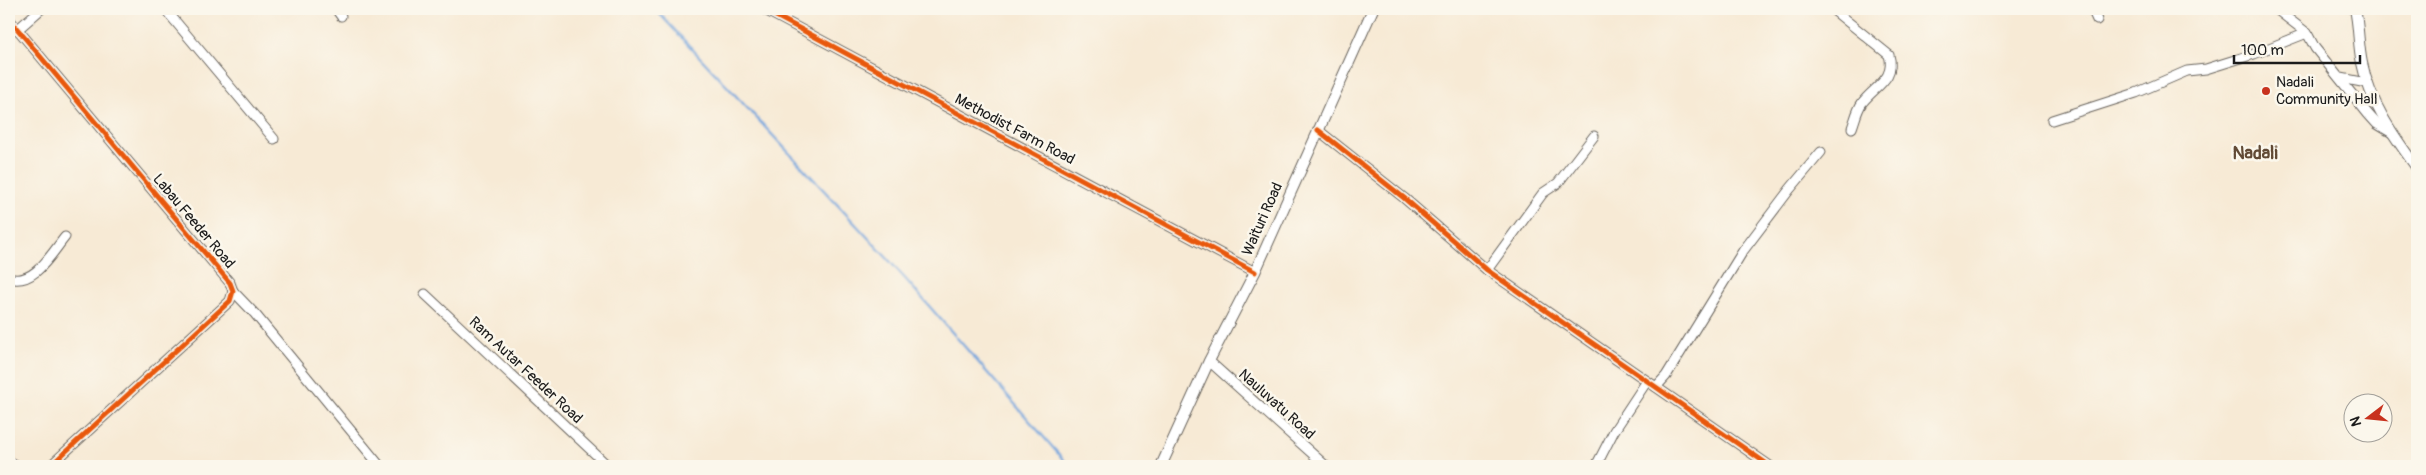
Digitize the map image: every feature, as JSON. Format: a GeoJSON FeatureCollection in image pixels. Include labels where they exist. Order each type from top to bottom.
{"type":"FeatureCollection","features":[{"type":"Feature","properties":{"kind":"main road","name":"Waituri Road"},"geometry":{"type":"LineString","coordinates":[[1161,466],[1209,361],[1255,272],[1373,9]]}},
{"type":"Feature","properties":{"kind":"main road"},"geometry":{"type":"LineString","coordinates":[[2355,9],[2360,52],[2367,83],[2380,114],[2417,168]]}},
{"type":"Feature","properties":{"kind":"main road"},"geometry":{"type":"LineString","coordinates":[[9,461],[16,466]]}},
{"type":"Feature","properties":{"kind":"street"},"geometry":{"type":"LineString","coordinates":[[17,30],[41,9]]}},
{"type":"Feature","properties":{"kind":"street"},"geometry":{"type":"LineString","coordinates":[[165,9],[274,139]]}},
{"type":"Feature","properties":{"kind":"street","name":"Methodist Farm Road"},"geometry":{"type":"LineString","coordinates":[[763,9],[1255,272]]}},
{"type":"Feature","properties":{"kind":"street"},"geometry":{"type":"LineString","coordinates":[[1832,9],[1889,55],[1892,65],[1887,78],[1859,108],[1852,128]]}},
{"type":"Feature","properties":{"kind":"street"},"geometry":{"type":"LineString","coordinates":[[2092,9],[2097,20]]}},
{"type":"Feature","properties":{"kind":"street"},"geometry":{"type":"LineString","coordinates":[[2276,9],[2307,33],[2315,48],[2374,121],[2392,133]]}},
{"type":"Feature","properties":{"kind":"street","name":"Labau Feeder Road"},"geometry":{"type":"LineString","coordinates":[[9,19],[230,283],[233,291],[230,301],[50,466]]}},
{"type":"Feature","properties":{"kind":"street"},"geometry":{"type":"LineString","coordinates":[[2052,120],[2136,93],[2187,71],[2206,69],[2254,54],[2307,33]]}},
{"type":"Feature","properties":{"kind":"street"},"geometry":{"type":"LineString","coordinates":[[2341,78],[2367,83]]}},
{"type":"Feature","properties":{"kind":"street"},"geometry":{"type":"LineString","coordinates":[[1318,130],[1404,198],[1487,270],[1770,466]]}},
{"type":"Feature","properties":{"kind":"street"},"geometry":{"type":"LineString","coordinates":[[1487,270],[1543,193],[1558,183],[1594,136]]}},
{"type":"Feature","properties":{"kind":"street"},"geometry":{"type":"LineString","coordinates":[[1656,387],[1666,376],[1742,252],[1790,188],[1821,152]]}},
{"type":"Feature","properties":{"kind":"street"},"geometry":{"type":"LineString","coordinates":[[9,278],[20,280],[32,276],[65,237]]}},
{"type":"Feature","properties":{"kind":"street"},"geometry":{"type":"LineString","coordinates":[[233,291],[255,314],[380,466]]}},
{"type":"Feature","properties":{"kind":"street","name":"Ram Autar Feeder Road"},"geometry":{"type":"LineString","coordinates":[[425,294],[608,466]]}},
{"type":"Feature","properties":{"kind":"street","name":"Nauluvatu Road"},"geometry":{"type":"LineString","coordinates":[[1209,361],[1326,466]]}},
{"type":"Feature","properties":{"kind":"street"},"geometry":{"type":"LineString","coordinates":[[1596,466],[1614,430],[1648,381]]}},
{"type":"Feature","properties":{"kind":"waterway"},"geometry":{"type":"LineString","coordinates":[[655,9],[887,258],[1069,466]]}},
{"type":"Feature","properties":{"kind":"cycle path"},"geometry":{"type":"LineString","coordinates":[[763,9],[1255,272]]}},
{"type":"Feature","properties":{"kind":"cycle path"},"geometry":{"type":"LineString","coordinates":[[9,19],[230,283],[233,291],[230,301],[50,466]]}},
{"type":"Feature","properties":{"kind":"cycle path"},"geometry":{"type":"LineString","coordinates":[[1318,130],[1404,198],[1487,270],[1770,466]]}},
{"type":"Feature","properties":{"kind":"place","name":"Nadali Community Hall"},"geometry":{"type":"Point","coordinates":[2266,91]}},
{"type":"Feature","properties":{"kind":"district","name":"Nadali"},"geometry":{"type":"Point","coordinates":[2255,153]}}]}
